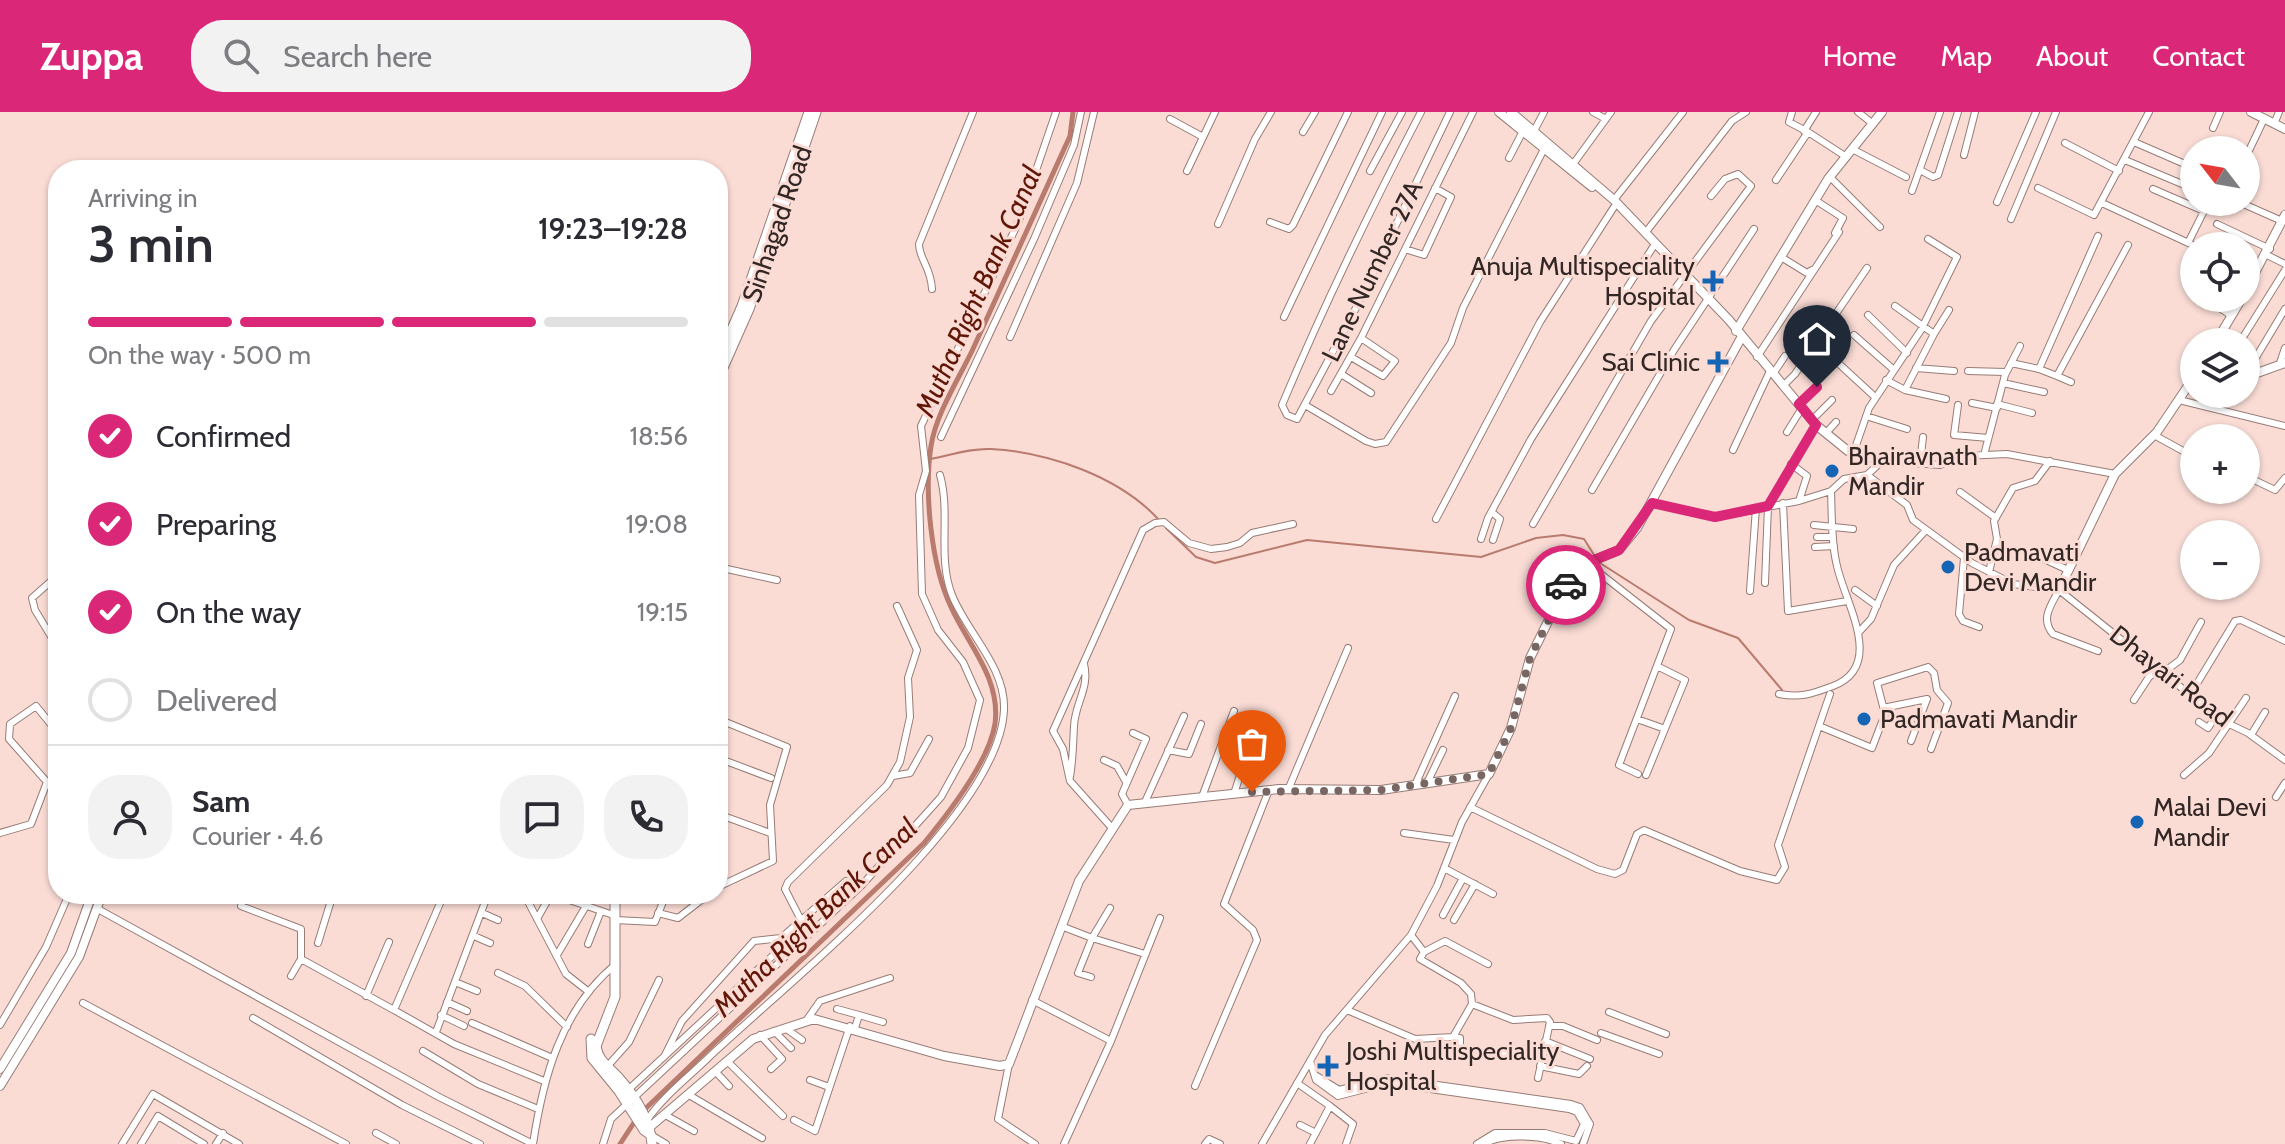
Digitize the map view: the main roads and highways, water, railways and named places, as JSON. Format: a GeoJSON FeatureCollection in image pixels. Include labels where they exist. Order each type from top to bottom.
{"type":"FeatureCollection","features":[{"type":"Feature","properties":{"kind":"main road","name":"Sinhagad Road"},"geometry":{"type":"LineString","coordinates":[[791,175],[809,112]]}},
{"type":"Feature","properties":{"kind":"main road","name":"Sinhagad Road"},"geometry":{"type":"LineString","coordinates":[[728,352],[816,112]]}},
{"type":"Feature","properties":{"kind":"main road","name":"Sinhagad Road"},"geometry":{"type":"LineString","coordinates":[[728,334],[745,307]]}},
{"type":"Feature","properties":{"kind":"main road"},"geometry":{"type":"LineString","coordinates":[[615,904],[615,989],[590,1040],[592,1058],[615,1079],[649,1130]]}},
{"type":"Feature","properties":{"kind":"waterway","name":"Mutha Right Bank Canal"},"geometry":{"type":"LineString","coordinates":[[643,1111],[924,843],[985,754],[995,724],[996,707],[982,662],[951,607],[938,571],[929,506],[931,446],[942,410],[1070,136],[1073,112]]}},
{"type":"Feature","properties":{"kind":"waterway"},"geometry":{"type":"LineString","coordinates":[[931,459],[991,449],[1059,461],[1104,479],[1143,505],[1159,520]]}},
{"type":"Feature","properties":{"kind":"waterway"},"geometry":{"type":"LineString","coordinates":[[1166,528],[1196,557],[1215,563],[1307,540],[1481,557],[1536,538],[1563,535],[1584,539],[1596,558]]}},
{"type":"Feature","properties":{"kind":"waterway"},"geometry":{"type":"LineString","coordinates":[[1600,563],[1689,620],[1738,638],[1782,690]]}},
{"type":"Feature","properties":{"kind":"waterway","name":"Mutha Right Bank Canal"},"geometry":{"type":"LineString","coordinates":[[620,1144],[637,1118]]}},
{"type":"Feature","properties":{"kind":"place","name":"Anuja Multispeciality Hospital"},"geometry":{"type":"Point","coordinates":[1713,281]}},
{"type":"Feature","properties":{"kind":"place","name":"Sai Clinic"},"geometry":{"type":"Point","coordinates":[1718,362]}},
{"type":"Feature","properties":{"kind":"place","name":"Bhairavnath Mandir"},"geometry":{"type":"Point","coordinates":[1832,471]}},
{"type":"Feature","properties":{"kind":"place","name":"Padmavati Devi Mandir"},"geometry":{"type":"Point","coordinates":[1948,567]}},
{"type":"Feature","properties":{"kind":"place","name":"Padmavati Mandir"},"geometry":{"type":"Point","coordinates":[1864,719]}},
{"type":"Feature","properties":{"kind":"place","name":"Malai Devi Mandir"},"geometry":{"type":"Point","coordinates":[2137,822]}},
{"type":"Feature","properties":{"kind":"place","name":"Joshi Multispeciality Hospital"},"geometry":{"type":"Point","coordinates":[1328,1066]}}]}
